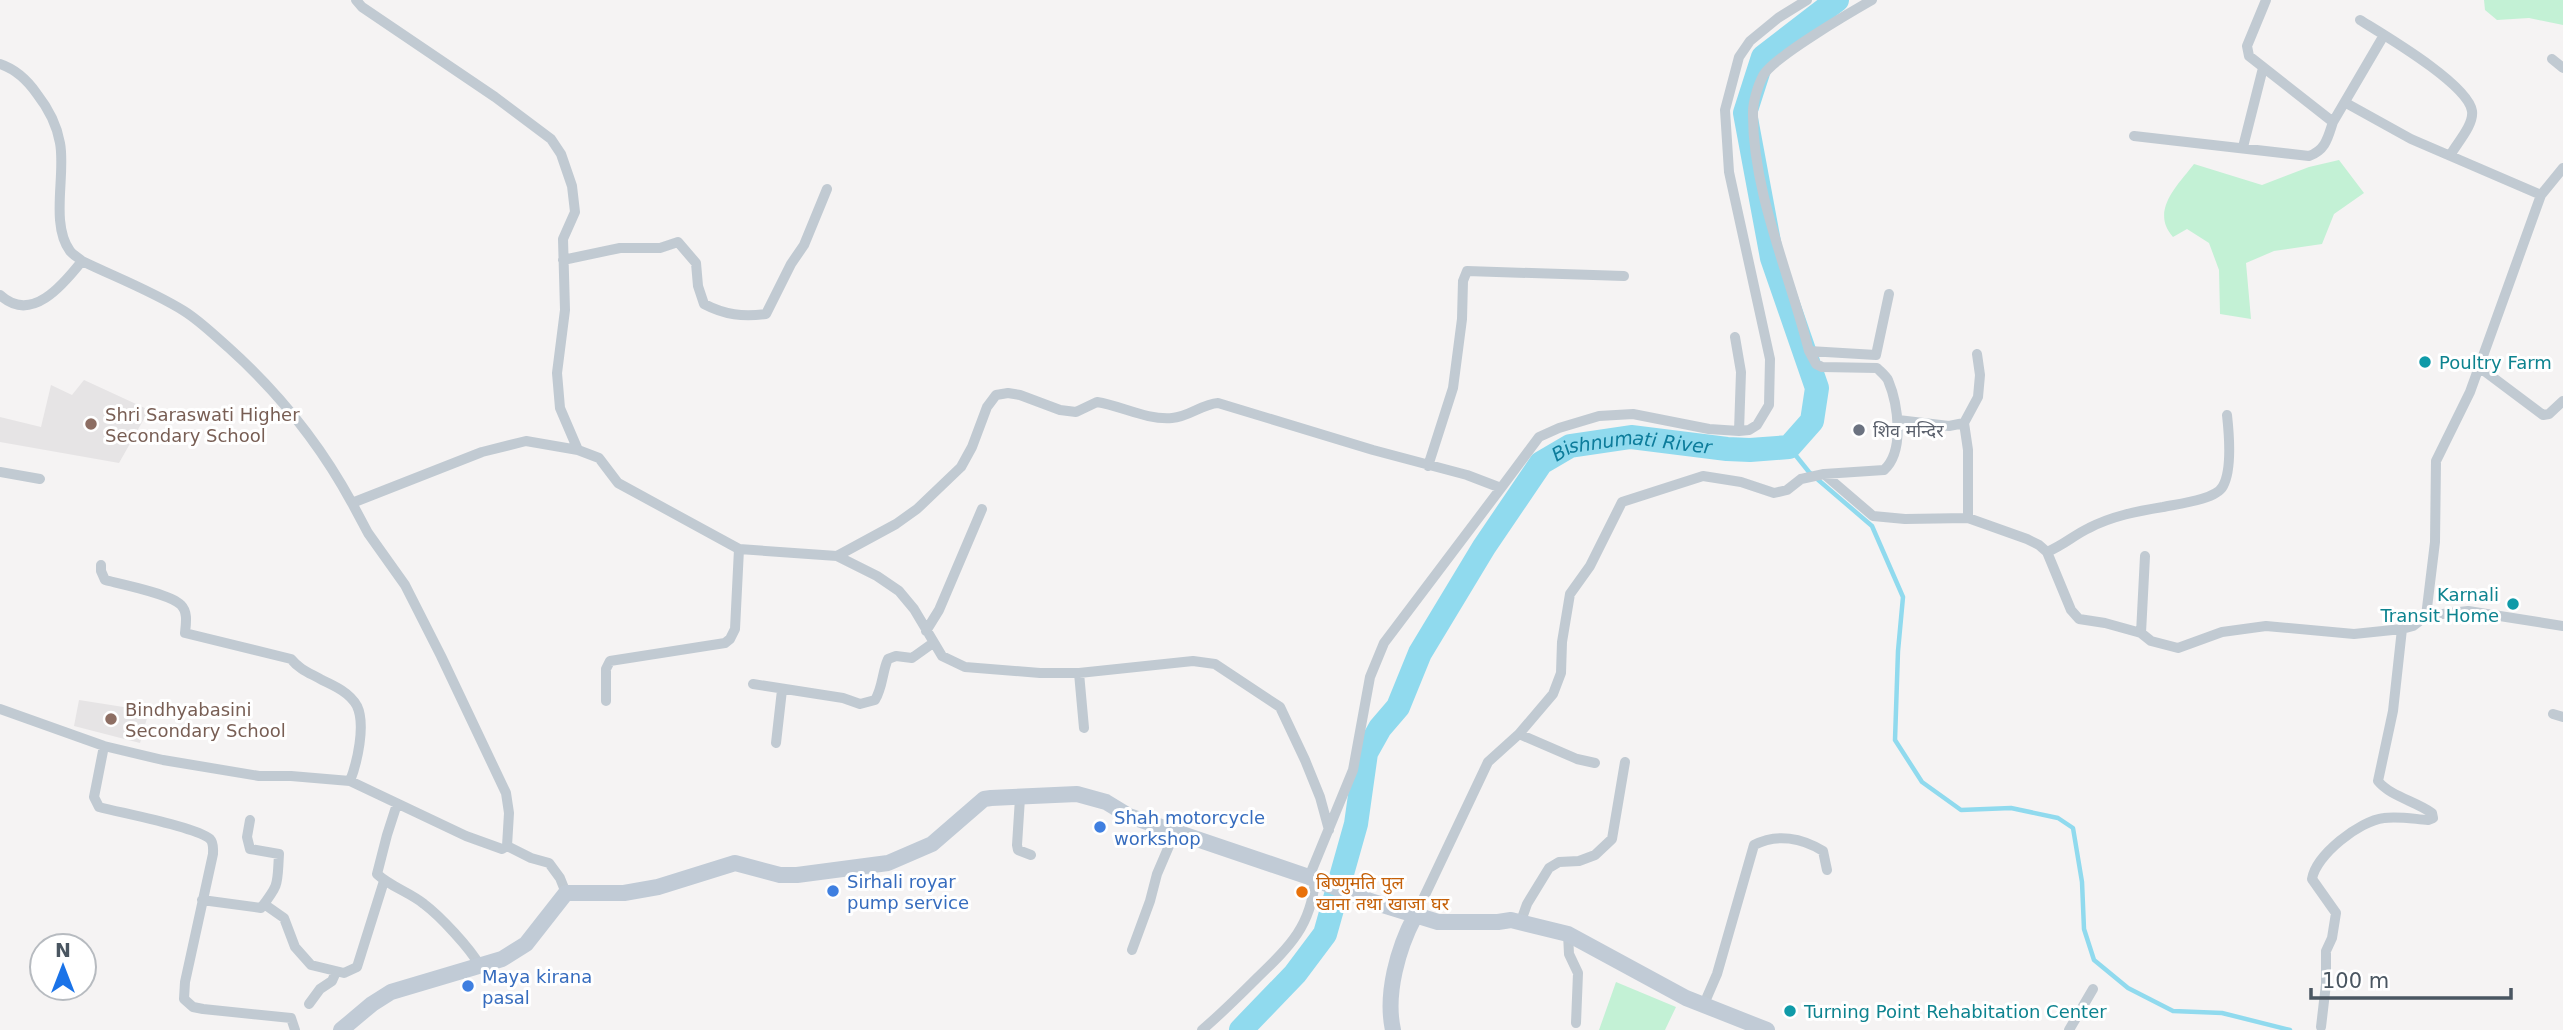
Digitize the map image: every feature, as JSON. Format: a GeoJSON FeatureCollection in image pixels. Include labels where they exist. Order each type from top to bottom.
{"type":"FeatureCollection","features":[{"type":"Feature","properties":{"kind":"street"},"geometry":{"type":"LineString","coordinates":[[356,0],[362,7],[495,97],[551,139],[561,155],[572,186],[575,212],[563,239],[565,310],[557,373],[559,408],[578,450]]}},
{"type":"Feature","properties":{"kind":"street"},"geometry":{"type":"LineString","coordinates":[[1202,1030],[1288,947],[1301,928],[1314,902],[1329,830],[1353,770],[1370,677],[1384,643],[1539,437],[1599,415],[1633,414],[1709,429],[1749,430],[1757,425],[1769,405],[1770,359],[1729,172],[1726,110],[1739,57],[1750,41],[1777,18],[1807,0]]}},
{"type":"Feature","properties":{"kind":"street"},"geometry":{"type":"LineString","coordinates":[[1394,1030],[1390,1003],[1406,932],[1488,762],[1519,734],[1553,694],[1561,673],[1562,642],[1570,594],[1590,566],[1622,502],[1703,476],[1741,482],[1774,493],[1787,490],[1801,479],[1824,474],[1884,470],[1889,465],[1898,420],[1887,378],[1877,368],[1816,365],[1809,351],[1764,193],[1752,109],[1764,74],[1785,56],[1872,0]]}},
{"type":"Feature","properties":{"kind":"street"},"geometry":{"type":"LineString","coordinates":[[2266,0],[2247,46],[2249,56],[2333,122]]}},
{"type":"Feature","properties":{"kind":"street"},"geometry":{"type":"LineString","coordinates":[[2360,20],[2441,74],[2468,101],[2472,109],[2470,122],[2451,154]]}},
{"type":"Feature","properties":{"kind":"street"},"geometry":{"type":"LineString","coordinates":[[2134,136],[2309,156],[2318,153],[2325,146],[2333,122],[2384,35]]}},
{"type":"Feature","properties":{"kind":"street"},"geometry":{"type":"LineString","coordinates":[[2552,60],[2563,68]]}},
{"type":"Feature","properties":{"kind":"street"},"geometry":{"type":"LineString","coordinates":[[0,64],[9,67],[31,86],[48,109],[61,143],[60,210],[63,233],[69,250],[82,261],[183,310],[208,329],[248,365],[291,410],[337,475],[368,533],[405,585],[442,656],[506,793],[509,813],[508,846]]}},
{"type":"Feature","properties":{"kind":"street"},"geometry":{"type":"LineString","coordinates":[[2243,147],[2263,68]]}},
{"type":"Feature","properties":{"kind":"street"},"geometry":{"type":"LineString","coordinates":[[2346,103],[2411,139],[2541,195]]}},
{"type":"Feature","properties":{"kind":"street"},"geometry":{"type":"LineString","coordinates":[[2426,616],[2434,542],[2436,461],[2470,392],[2541,195],[2563,168]]}},
{"type":"Feature","properties":{"kind":"street"},"geometry":{"type":"LineString","coordinates":[[564,260],[620,248],[660,248],[678,242],[696,263],[698,286],[704,304],[720,313],[748,317],[766,314],[790,264],[804,245],[827,189]]}},
{"type":"Feature","properties":{"kind":"street"},"geometry":{"type":"LineString","coordinates":[[0,295],[16,306],[41,302],[65,282],[82,261]]}},
{"type":"Feature","properties":{"kind":"street"},"geometry":{"type":"LineString","coordinates":[[1429,466],[1453,388],[1462,319],[1463,281],[1467,271],[1624,276]]}},
{"type":"Feature","properties":{"kind":"street"},"geometry":{"type":"LineString","coordinates":[[1809,351],[1876,355],[1889,294]]}},
{"type":"Feature","properties":{"kind":"street"},"geometry":{"type":"LineString","coordinates":[[1735,337],[1741,372],[1740,431]]}},
{"type":"Feature","properties":{"kind":"street"},"geometry":{"type":"LineString","coordinates":[[1968,518],[1968,450],[1964,423],[1978,397],[1980,375],[1977,354]]}},
{"type":"Feature","properties":{"kind":"street"},"geometry":{"type":"LineString","coordinates":[[2479,367],[2543,415],[2549,414],[2563,401]]}},
{"type":"Feature","properties":{"kind":"street"},"geometry":{"type":"LineString","coordinates":[[837,556],[897,524],[917,509],[961,467],[972,447],[987,407],[996,395],[1008,393],[1060,410],[1076,412],[1097,402],[1145,415],[1173,418],[1207,404],[1218,403],[1467,475],[1501,488]]}},
{"type":"Feature","properties":{"kind":"street"},"geometry":{"type":"LineString","coordinates":[[2047,552],[2106,520],[2198,500],[2216,492],[2223,486],[2226,476],[2230,438],[2227,415]]}},
{"type":"Feature","properties":{"kind":"street"},"geometry":{"type":"LineString","coordinates":[[1898,420],[1950,426],[1964,423]]}},
{"type":"Feature","properties":{"kind":"street"},"geometry":{"type":"LineString","coordinates":[[352,503],[482,452],[526,441],[578,450],[599,458],[618,483],[740,549],[837,556],[877,576],[899,591],[914,609],[942,656],[965,667],[1079,673],[1193,661],[1215,664],[1280,708],[1320,797],[1329,830]]}},
{"type":"Feature","properties":{"kind":"street"},"geometry":{"type":"LineString","coordinates":[[0,472],[40,479]]}},
{"type":"Feature","properties":{"kind":"street"},"geometry":{"type":"LineString","coordinates":[[1824,474],[1873,516],[1905,519],[1968,518],[2027,538],[2047,552],[2071,610],[2078,619],[2141,633],[2151,640],[2178,648],[2222,632],[2266,626],[2354,634],[2402,629],[2413,626],[2426,616],[2468,611],[2563,626]]}},
{"type":"Feature","properties":{"kind":"street"},"geometry":{"type":"LineString","coordinates":[[926,631],[939,610],[982,509]]}},
{"type":"Feature","properties":{"kind":"street"},"geometry":{"type":"LineString","coordinates":[[606,701],[606,670],[610,661],[724,643],[730,639],[735,629],[740,549]]}},
{"type":"Feature","properties":{"kind":"street"},"geometry":{"type":"LineString","coordinates":[[2141,633],[2145,556]]}},
{"type":"Feature","properties":{"kind":"street"},"geometry":{"type":"LineString","coordinates":[[101,565],[104,580],[167,597],[180,605],[186,614],[186,633],[291,659],[298,668],[344,691],[357,707],[360,729],[356,764],[350,782]]}},
{"type":"Feature","properties":{"kind":"street"},"geometry":{"type":"LineString","coordinates":[[2321,1027],[2326,984],[2326,951],[2332,938],[2336,913],[2312,879],[2313,873],[2328,852],[2359,826],[2383,818],[2432,818],[2432,813],[2417,802],[2384,789],[2378,781],[2393,711],[2402,629]]}},
{"type":"Feature","properties":{"kind":"street"},"geometry":{"type":"LineString","coordinates":[[753,684],[843,698],[860,704],[875,700],[888,659],[896,656],[912,658],[933,643]]}},
{"type":"Feature","properties":{"kind":"street"},"geometry":{"type":"LineString","coordinates":[[1079,673],[1084,729]]}},
{"type":"Feature","properties":{"kind":"street"},"geometry":{"type":"LineString","coordinates":[[776,743],[782,690]]}},
{"type":"Feature","properties":{"kind":"street"},"geometry":{"type":"LineString","coordinates":[[0,709],[104,746],[163,760],[258,776],[291,776],[350,782],[488,845],[502,849],[508,846]]}},
{"type":"Feature","properties":{"kind":"street"},"geometry":{"type":"LineString","coordinates":[[1519,734],[1577,759],[1595,763]]}},
{"type":"Feature","properties":{"kind":"street"},"geometry":{"type":"LineString","coordinates":[[104,746],[94,797],[99,807],[194,830],[210,838],[213,843],[213,854],[185,982],[184,999],[192,1007],[290,1018],[295,1024],[295,1030]]}},
{"type":"Feature","properties":{"kind":"street"},"geometry":{"type":"LineString","coordinates":[[1521,921],[1527,904],[1549,869],[1559,862],[1578,861],[1595,855],[1612,839],[1625,762]]}},
{"type":"Feature","properties":{"kind":"street"},"geometry":{"type":"LineString","coordinates":[[566,893],[635,891],[735,863],[780,875],[888,863],[932,844],[984,799],[1077,794],[1106,802],[1129,816],[1415,916],[1451,923],[1521,921],[1568,934],[1686,998],[1767,1030]]}},
{"type":"Feature","properties":{"kind":"street"},"geometry":{"type":"LineString","coordinates":[[1020,798],[1017,845],[1018,850],[1031,855]]}},
{"type":"Feature","properties":{"kind":"street"},"geometry":{"type":"LineString","coordinates":[[397,804],[377,874],[384,881],[425,904],[474,955],[480,966]]}},
{"type":"Feature","properties":{"kind":"street"},"geometry":{"type":"LineString","coordinates":[[202,900],[261,908],[272,897],[279,877],[279,854],[250,849],[247,837],[250,820]]}},
{"type":"Feature","properties":{"kind":"street"},"geometry":{"type":"LineString","coordinates":[[1132,950],[1157,874],[1175,832]]}},
{"type":"Feature","properties":{"kind":"street"},"geometry":{"type":"LineString","coordinates":[[1704,1004],[1717,974],[1754,845],[1764,839],[1789,838],[1809,842],[1823,851],[1828,870]]}},
{"type":"Feature","properties":{"kind":"street"},"geometry":{"type":"LineString","coordinates":[[508,846],[531,858],[549,863],[560,878],[566,893]]}},
{"type":"Feature","properties":{"kind":"street"},"geometry":{"type":"LineString","coordinates":[[264,904],[284,918],[295,947],[311,965],[344,973],[357,967],[384,881]]}},
{"type":"Feature","properties":{"kind":"street"},"geometry":{"type":"LineString","coordinates":[[341,1030],[391,992],[502,959],[526,944],[566,893]]}},
{"type":"Feature","properties":{"kind":"street"},"geometry":{"type":"LineString","coordinates":[[1568,934],[1569,954],[1578,973],[1576,1023]]}},
{"type":"Feature","properties":{"kind":"street"},"geometry":{"type":"LineString","coordinates":[[309,1004],[320,989],[332,981],[335,972]]}},
{"type":"Feature","properties":{"kind":"street"},"geometry":{"type":"LineString","coordinates":[[2069,1030],[2093,989]]}},
{"type":"Feature","properties":{"kind":"shaded area","name":"Shri Saraswati Higher Secondary School"},"geometry":{"type":"Polygon","coordinates":[[[84,380],[149,410],[119,463],[0,442],[0,417],[41,427],[51,385],[72,395],[84,380]]]}},
{"type":"Feature","properties":{"kind":"shaded area","name":"Bindhyabasini Secondary School"},"geometry":{"type":"Polygon","coordinates":[[[79,700],[149,711],[140,743],[74,726],[79,700]]]}},
{"type":"Feature","properties":{"kind":"green space"},"geometry":{"type":"Polygon","coordinates":[[[2484,0],[2563,0],[2563,25],[2529,18],[2497,20],[2485,10],[2484,0]]]}},
{"type":"Feature","properties":{"kind":"green space"},"geometry":{"type":"Polygon","coordinates":[[[2339,160],[2364,193],[2334,214],[2322,244],[2274,251],[2246,263],[2251,319],[2220,314],[2219,270],[2209,243],[2187,229],[2173,237],[2164,218],[2165,208],[2180,181],[2194,164],[2262,185],[2309,167],[2339,160]]]}},
{"type":"Feature","properties":{"kind":"green space"},"geometry":{"type":"Polygon","coordinates":[[[1616,982],[1676,1007],[1665,1030],[1599,1030],[1616,982]]]}},
{"type":"Feature","properties":{"kind":"waterway","name":"Bishnumati River"},"geometry":{"type":"LineString","coordinates":[[1241,1030],[1295,974],[1325,934],[1356,824],[1366,753],[1380,728],[1398,707],[1420,653],[1484,547],[1541,463],[1570,446],[1631,437],[1727,449],[1789,447],[1812,421],[1817,388],[1772,258],[1745,113],[1763,57],[1837,0]]}},
{"type":"Feature","properties":{"kind":"waterway"},"geometry":{"type":"LineString","coordinates":[[1789,447],[1809,472],[1872,526],[1903,597],[1895,740],[1922,782],[1961,810],[2011,808],[2058,818],[2073,828],[2082,882],[2084,929],[2094,960],[2128,988],[2173,1011],[2222,1013],[2290,1030]]}},
{"type":"Feature","properties":{"kind":"place","name":"Poultry Farm"},"geometry":{"type":"Point","coordinates":[2425,362]}},
{"type":"Feature","properties":{"kind":"place","name":"Shri Saraswati Higher Secondary School"},"geometry":{"type":"Point","coordinates":[91,424]}},
{"type":"Feature","properties":{"kind":"place","name":"शिव मन्दिर"},"geometry":{"type":"Point","coordinates":[1859,430]}},
{"type":"Feature","properties":{"kind":"place","name":"Karnali Transit Home"},"geometry":{"type":"Point","coordinates":[2513,604]}},
{"type":"Feature","properties":{"kind":"place","name":"Bindhyabasini Secondary School"},"geometry":{"type":"Point","coordinates":[111,719]}},
{"type":"Feature","properties":{"kind":"place","name":"Shah motorcycle workshop"},"geometry":{"type":"Point","coordinates":[1100,827]}},
{"type":"Feature","properties":{"kind":"place","name":"Sirhali royar pump service"},"geometry":{"type":"Point","coordinates":[833,891]}},
{"type":"Feature","properties":{"kind":"place","name":"बिष्णुमति पुल खाना तथा खाजा घर"},"geometry":{"type":"Point","coordinates":[1302,892]}},
{"type":"Feature","properties":{"kind":"place","name":"Maya kirana pasal"},"geometry":{"type":"Point","coordinates":[468,986]}},
{"type":"Feature","properties":{"kind":"place","name":"Turning Point Rehabitation Center"},"geometry":{"type":"Point","coordinates":[1790,1011]}}]}
